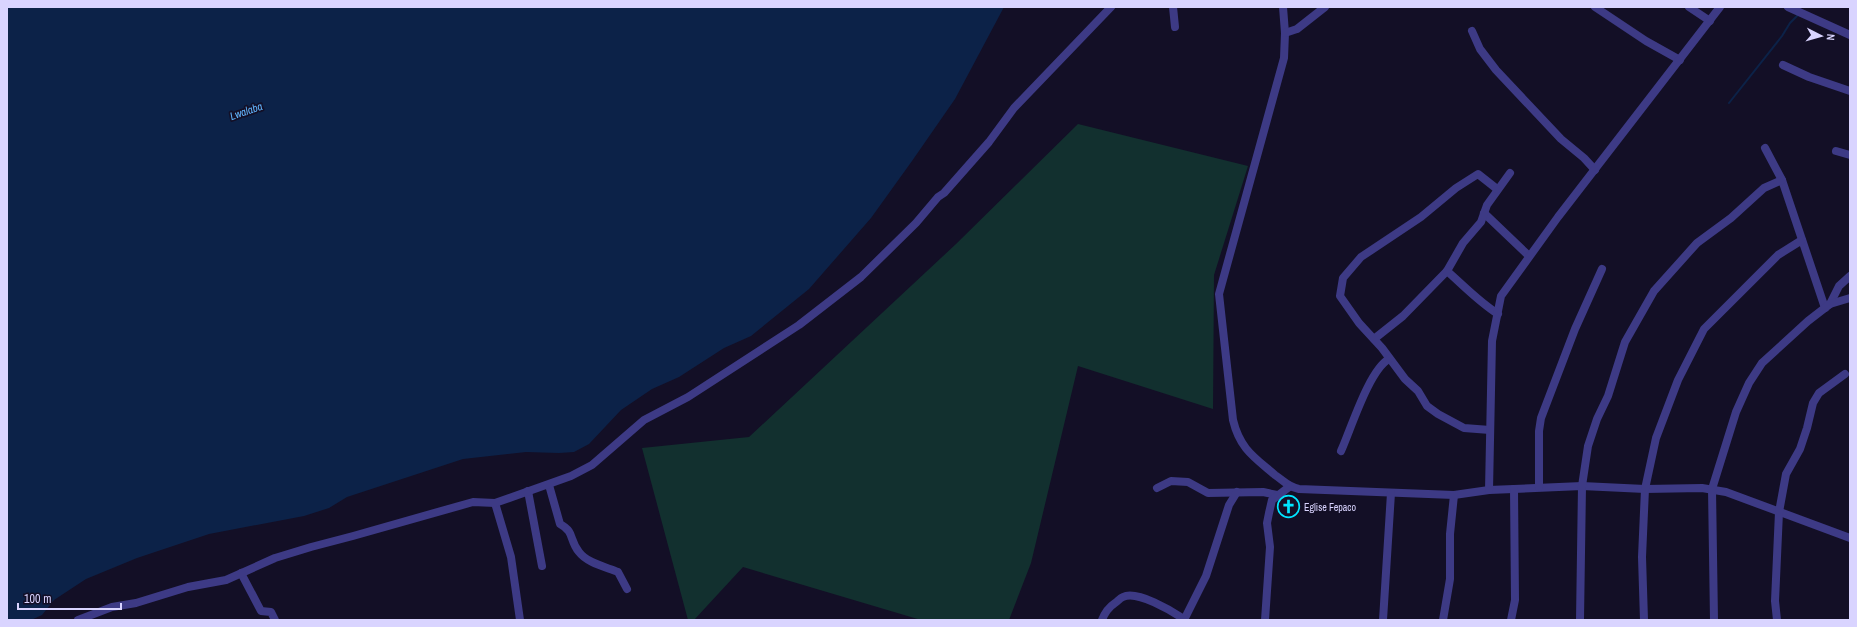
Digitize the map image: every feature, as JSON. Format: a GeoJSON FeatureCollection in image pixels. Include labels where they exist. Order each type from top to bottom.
{"type":"FeatureCollection","features":[{"type":"Feature","properties":{"kind":"street"},"geometry":{"type":"LineString","coordinates":[[78,620],[112,607],[136,603],[188,587],[226,580],[275,558],[459,505],[473,502],[495,503],[550,485],[592,465],[644,420],[688,397],[799,325],[860,277],[916,223],[938,197],[944,193],[989,142],[1014,108],[1111,7]]}},
{"type":"Feature","properties":{"kind":"street"},"geometry":{"type":"LineString","coordinates":[[1173,7],[1174,28]]}},
{"type":"Feature","properties":{"kind":"street"},"geometry":{"type":"LineString","coordinates":[[1283,7],[1285,34],[1284,58],[1219,294],[1231,409],[1236,434],[1244,448],[1256,460],[1289,487],[1299,489],[1454,495],[1489,490],[1539,487],[1582,486],[1645,489],[1712,489],[1726,492],[1850,538]]}},
{"type":"Feature","properties":{"kind":"street"},"geometry":{"type":"LineString","coordinates":[[1285,34],[1297,30],[1325,7]]}},
{"type":"Feature","properties":{"kind":"street"},"geometry":{"type":"LineString","coordinates":[[1595,7],[1646,41],[1680,60]]}},
{"type":"Feature","properties":{"kind":"street"},"geometry":{"type":"LineString","coordinates":[[1689,7],[1710,22]]}},
{"type":"Feature","properties":{"kind":"street"},"geometry":{"type":"LineString","coordinates":[[1489,490],[1492,341],[1500,296],[1720,7]]}},
{"type":"Feature","properties":{"kind":"street"},"geometry":{"type":"LineString","coordinates":[[1788,7],[1800,14],[1850,35]]}},
{"type":"Feature","properties":{"kind":"street"},"geometry":{"type":"LineString","coordinates":[[1472,31],[1480,49],[1496,70],[1557,134],[1595,170]]}},
{"type":"Feature","properties":{"kind":"street"},"geometry":{"type":"LineString","coordinates":[[1783,65],[1850,91]]}},
{"type":"Feature","properties":{"kind":"street"},"geometry":{"type":"LineString","coordinates":[[1765,148],[1782,180],[1802,240],[1828,306]]}},
{"type":"Feature","properties":{"kind":"street"},"geometry":{"type":"LineString","coordinates":[[1836,151],[1850,155]]}},
{"type":"Feature","properties":{"kind":"street"},"geometry":{"type":"LineString","coordinates":[[1374,339],[1403,316],[1447,271],[1463,243],[1481,222],[1487,205],[1497,189],[1510,173]]}},
{"type":"Feature","properties":{"kind":"street"},"geometry":{"type":"LineString","coordinates":[[1490,430],[1464,428],[1438,414],[1427,406],[1418,391],[1405,379],[1374,339],[1359,323],[1340,296],[1343,278],[1361,258],[1421,217],[1456,188],[1478,174],[1497,189]]}},
{"type":"Feature","properties":{"kind":"street"},"geometry":{"type":"LineString","coordinates":[[1580,620],[1582,486],[1588,446],[1597,420],[1608,396],[1625,342],[1654,291],[1697,243],[1731,218],[1764,188],[1782,180]]}},
{"type":"Feature","properties":{"kind":"street"},"geometry":{"type":"LineString","coordinates":[[1484,213],[1530,256]]}},
{"type":"Feature","properties":{"kind":"street"},"geometry":{"type":"LineString","coordinates":[[1644,620],[1642,557],[1645,489],[1656,438],[1678,380],[1704,329],[1778,255],[1802,240]]}},
{"type":"Feature","properties":{"kind":"street"},"geometry":{"type":"LineString","coordinates":[[1539,487],[1538,431],[1541,418],[1575,329],[1602,270]]}},
{"type":"Feature","properties":{"kind":"street"},"geometry":{"type":"LineString","coordinates":[[1447,271],[1471,291],[1483,305],[1498,314]]}},
{"type":"Feature","properties":{"kind":"street"},"geometry":{"type":"LineString","coordinates":[[1828,306],[1839,286],[1850,276]]}},
{"type":"Feature","properties":{"kind":"street"},"geometry":{"type":"LineString","coordinates":[[1714,620],[1712,489],[1736,412],[1749,382],[1762,363],[1776,349],[1828,306],[1850,298]]}},
{"type":"Feature","properties":{"kind":"street"},"geometry":{"type":"LineString","coordinates":[[1341,451],[1368,385],[1384,362],[1389,359]]}},
{"type":"Feature","properties":{"kind":"street"},"geometry":{"type":"LineString","coordinates":[[1777,620],[1775,601],[1779,512],[1786,474],[1800,449],[1813,403],[1819,393],[1845,374]]}},
{"type":"Feature","properties":{"kind":"street"},"geometry":{"type":"LineString","coordinates":[[1157,488],[1171,481],[1188,482],[1208,493],[1263,492],[1277,495]]}},
{"type":"Feature","properties":{"kind":"street"},"geometry":{"type":"LineString","coordinates":[[550,485],[560,524],[569,529],[579,553],[594,563],[618,572],[627,589]]}},
{"type":"Feature","properties":{"kind":"street"},"geometry":{"type":"LineString","coordinates":[[1265,620],[1270,547],[1267,523],[1272,500],[1289,487]]}},
{"type":"Feature","properties":{"kind":"street"},"geometry":{"type":"LineString","coordinates":[[1511,620],[1515,600],[1514,489]]}},
{"type":"Feature","properties":{"kind":"street"},"geometry":{"type":"LineString","coordinates":[[528,491],[542,566]]}},
{"type":"Feature","properties":{"kind":"street"},"geometry":{"type":"LineString","coordinates":[[1102,620],[1105,613],[1113,605],[1124,597],[1132,596],[1168,609],[1184,619],[1206,576],[1229,505],[1238,492]]}},
{"type":"Feature","properties":{"kind":"street"},"geometry":{"type":"LineString","coordinates":[[1383,620],[1391,493]]}},
{"type":"Feature","properties":{"kind":"street"},"geometry":{"type":"LineString","coordinates":[[1443,620],[1450,579],[1450,534],[1454,495]]}},
{"type":"Feature","properties":{"kind":"street"},"geometry":{"type":"LineString","coordinates":[[495,503],[511,556],[520,620]]}},
{"type":"Feature","properties":{"kind":"street"},"geometry":{"type":"LineString","coordinates":[[242,573],[261,611],[271,612],[275,620]]}},
{"type":"Feature","properties":{"kind":"green space"},"geometry":{"type":"Polygon","coordinates":[[[1078,124],[1248,166],[1214,275],[1213,409],[1078,366],[1031,563],[1009,620],[921,620],[743,567],[694,620],[688,620],[642,448],[749,437],[956,244],[1078,124]]]}},
{"type":"Feature","properties":{"kind":"water","name":"Lwalaba"},"geometry":{"type":"Polygon","coordinates":[[[7,7],[1004,7],[955,99],[871,218],[809,289],[751,336],[724,348],[679,377],[652,389],[621,410],[589,444],[574,452],[526,452],[463,459],[347,497],[329,508],[304,516],[209,534],[137,558],[86,579],[54,600],[42,615],[31,620],[7,620],[7,7]]]}},
{"type":"Feature","properties":{"kind":"waterway"},"geometry":{"type":"LineString","coordinates":[[1729,103],[1782,36],[1790,23],[1798,15]]}},
{"type":"Feature","properties":{"kind":"place","name":"Eglise Fepaco"},"geometry":{"type":"Point","coordinates":[1289,507]}}]}
